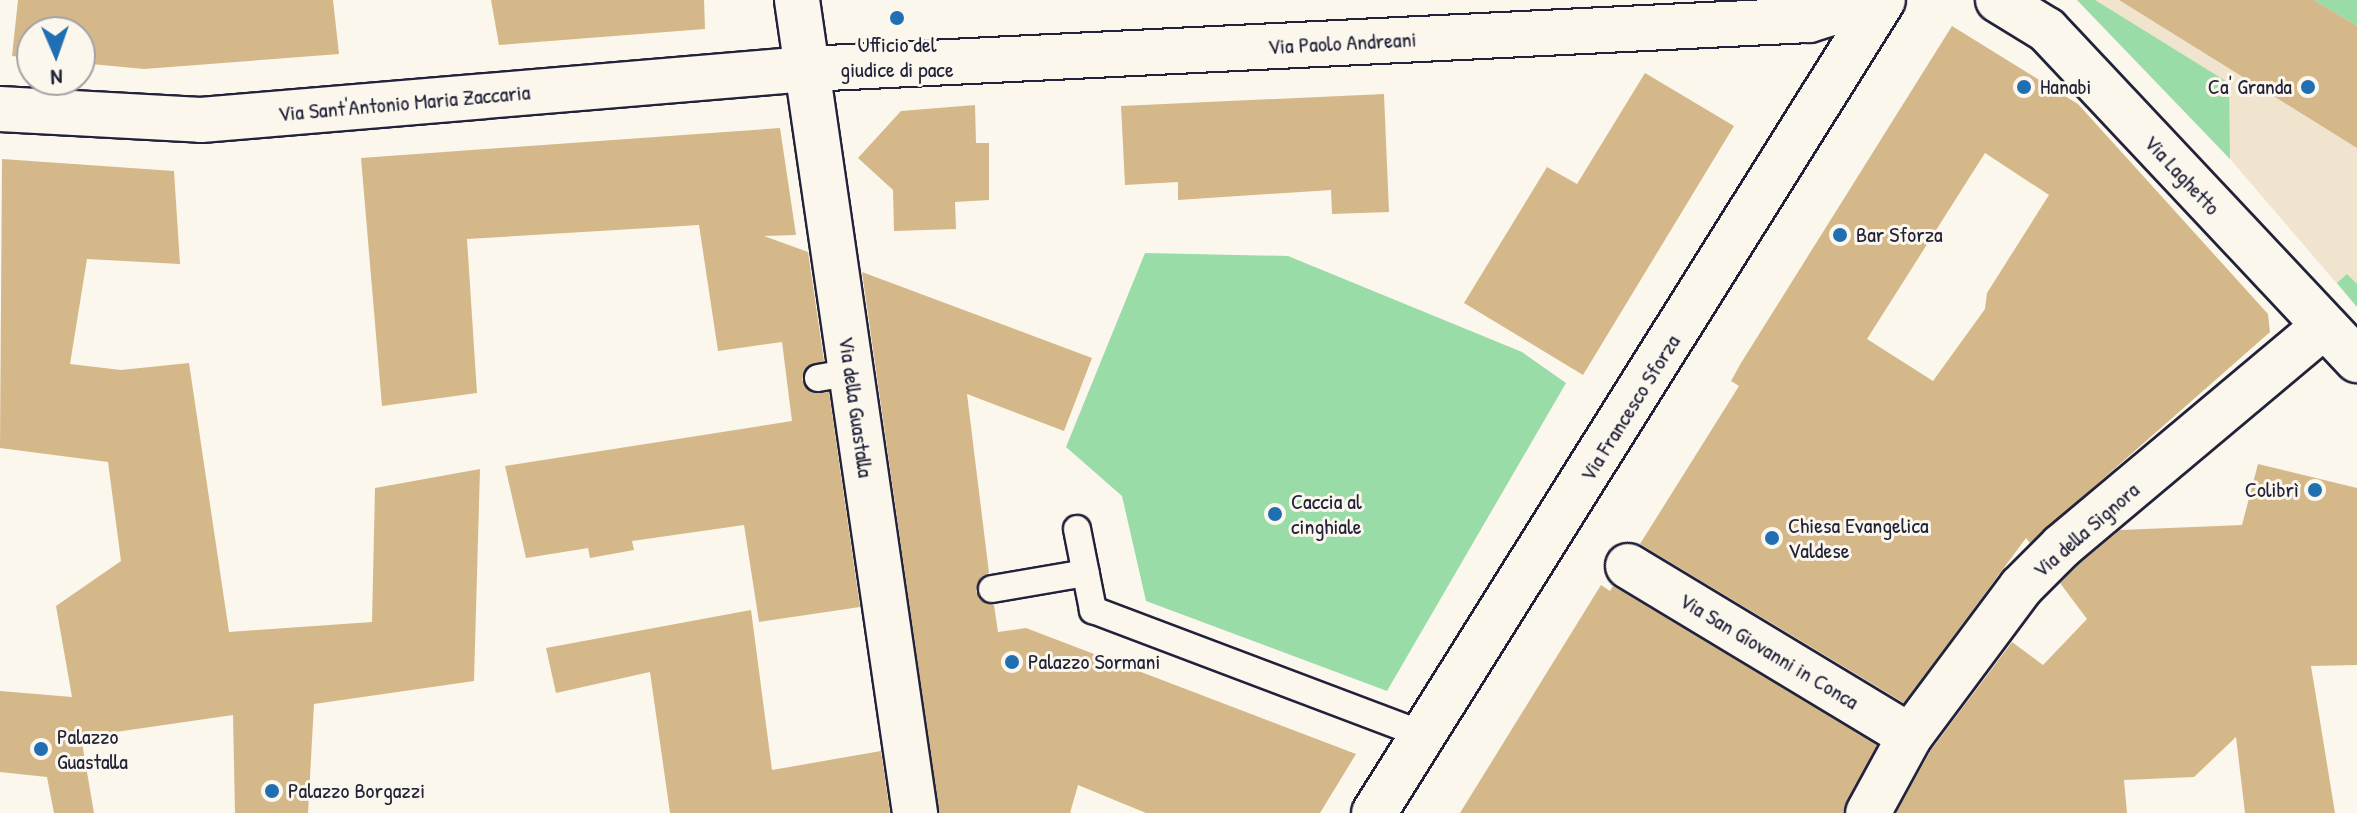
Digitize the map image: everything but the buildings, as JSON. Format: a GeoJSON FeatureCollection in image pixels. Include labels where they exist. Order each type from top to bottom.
{"type":"FeatureCollection","features":[{"type":"Feature","properties":{"kind":"street","name":"Via della Guastalla"},"geometry":{"type":"LineString","coordinates":[[797,0],[807,69],[834,375],[894,607],[915,813]]}},
{"type":"Feature","properties":{"kind":"street","name":"Via Paolo Andreani"},"geometry":{"type":"LineString","coordinates":[[807,69],[1809,20],[1873,0]]}},
{"type":"Feature","properties":{"kind":"street","name":"Via Francesco Sforza"},"geometry":{"type":"LineString","coordinates":[[1374,813],[1883,0]]}},
{"type":"Feature","properties":{"kind":"street","name":"Via Laghetto"},"geometry":{"type":"LineString","coordinates":[[1998,0],[2047,30],[2357,360]]}},
{"type":"Feature","properties":{"kind":"street","name":"Via Sant'Antonio Maria Zaccaria"},"geometry":{"type":"LineString","coordinates":[[0,109],[201,120],[807,69]]}},
{"type":"Feature","properties":{"kind":"street","name":"Via della Signora"},"geometry":{"type":"LineString","coordinates":[[1868,813],[1910,736],[2021,587],[2062,546],[2323,327]]}},
{"type":"Feature","properties":{"kind":"street","name":"Via San Giovanni in Conca"},"geometry":{"type":"LineString","coordinates":[[1628,566],[1910,736]]}},
{"type":"Feature","properties":{"kind":"lane"},"geometry":{"type":"LineString","coordinates":[[1077,529],[1093,610],[1424,735]]}},
{"type":"Feature","properties":{"kind":"lane"},"geometry":{"type":"LineString","coordinates":[[992,589],[1086,573]]}},
{"type":"Feature","properties":{"kind":"shaded area"},"geometry":{"type":"Polygon","coordinates":[[[2077,0],[2357,0],[2357,307],[2230,159],[2077,0]]]}},
{"type":"Feature","properties":{"kind":"green space"},"geometry":{"type":"Polygon","coordinates":[[[2077,0],[2095,0],[2229,83],[2230,159],[2077,0]]]}},
{"type":"Feature","properties":{"kind":"green space"},"geometry":{"type":"Polygon","coordinates":[[[2314,0],[2357,0],[2357,26],[2314,0]]]}},
{"type":"Feature","properties":{"kind":"green space"},"geometry":{"type":"Polygon","coordinates":[[[1145,253],[1288,256],[1522,352],[1566,383],[1387,691],[1146,601],[1122,496],[1066,447],[1145,253]]]}},
{"type":"Feature","properties":{"kind":"green space"},"geometry":{"type":"Polygon","coordinates":[[[2347,274],[2357,284],[2357,307],[2337,283],[2347,274]]]}},
{"type":"Feature","properties":{"kind":"place","name":"Ufficio del giudice di pace"},"geometry":{"type":"Point","coordinates":[897,18]}},
{"type":"Feature","properties":{"kind":"place","name":"Hanabi"},"geometry":{"type":"Point","coordinates":[2024,87]}},
{"type":"Feature","properties":{"kind":"place","name":"Ca' Granda"},"geometry":{"type":"Point","coordinates":[2308,87]}},
{"type":"Feature","properties":{"kind":"place","name":"Bar Sforza"},"geometry":{"type":"Point","coordinates":[1840,235]}},
{"type":"Feature","properties":{"kind":"place","name":"Colibrì"},"geometry":{"type":"Point","coordinates":[2315,490]}},
{"type":"Feature","properties":{"kind":"place","name":"Caccia al cinghiale"},"geometry":{"type":"Point","coordinates":[1275,514]}},
{"type":"Feature","properties":{"kind":"place","name":"Chiesa Evangelica Valdese"},"geometry":{"type":"Point","coordinates":[1772,538]}},
{"type":"Feature","properties":{"kind":"place","name":"Palazzo Sormani"},"geometry":{"type":"Point","coordinates":[1012,662]}},
{"type":"Feature","properties":{"kind":"place","name":"Palazzo Guastalla"},"geometry":{"type":"Point","coordinates":[41,749]}},
{"type":"Feature","properties":{"kind":"place","name":"Palazzo Borgazzi"},"geometry":{"type":"Point","coordinates":[272,791]}}]}
